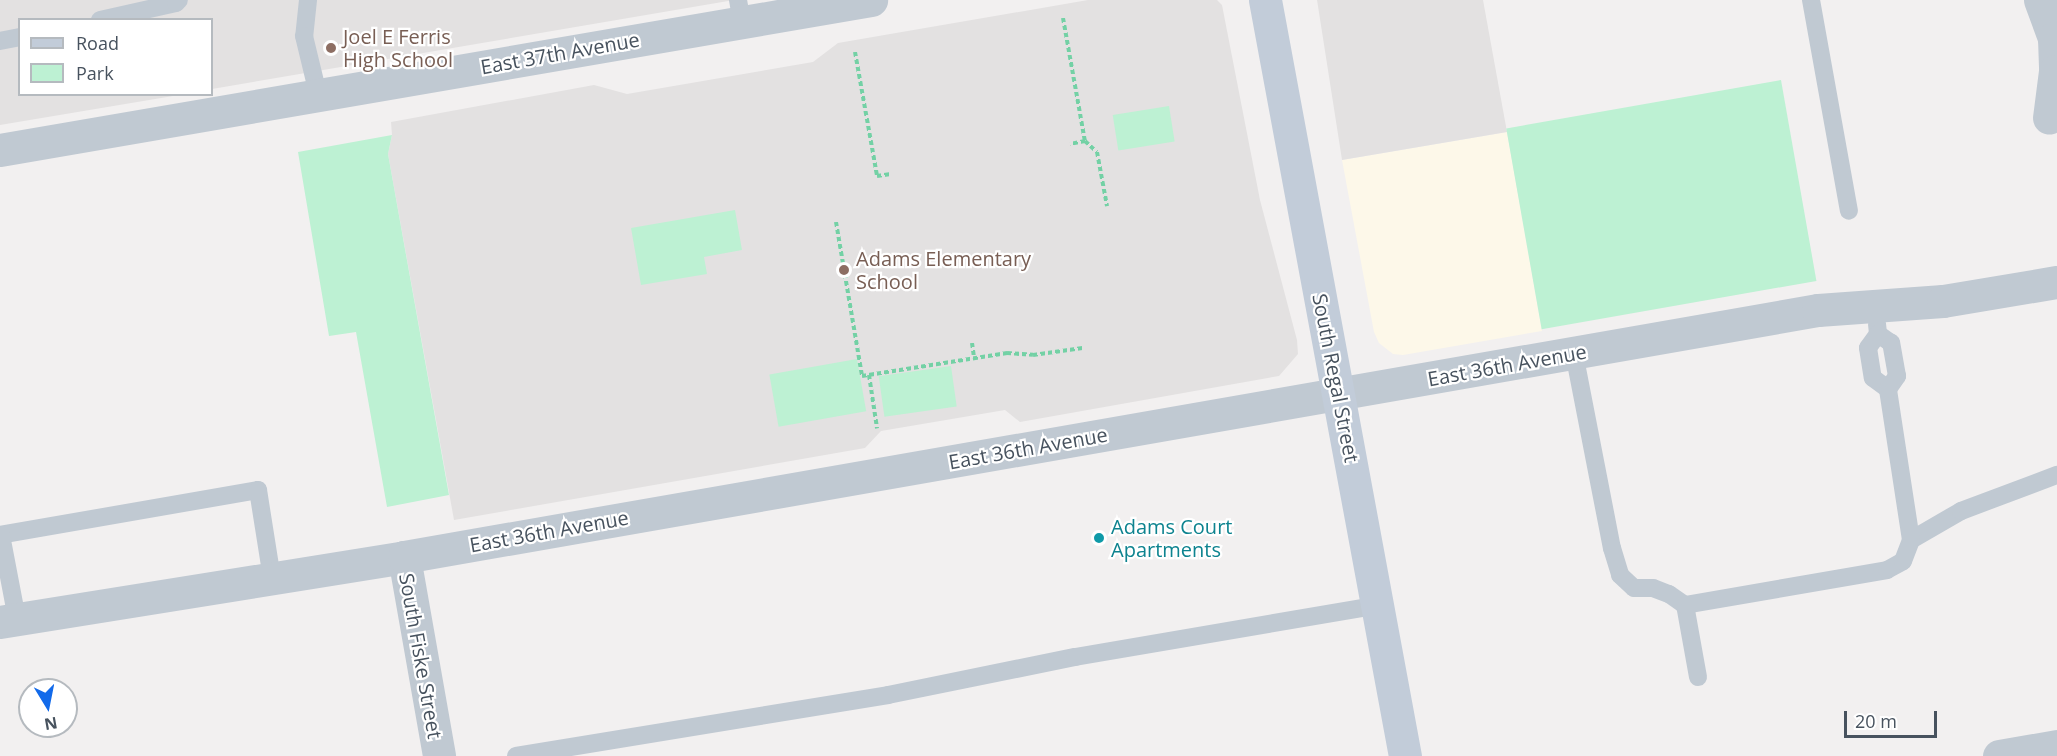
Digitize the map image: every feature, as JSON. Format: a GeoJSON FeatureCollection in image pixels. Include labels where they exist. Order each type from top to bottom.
{"type":"FeatureCollection","features":[{"type":"Feature","properties":{"kind":"main road","name":"South Regal Street"},"geometry":{"type":"LineString","coordinates":[[1265,0],[1340,394],[1405,756]]}},
{"type":"Feature","properties":{"kind":"street","name":"East 37th Avenue"},"geometry":{"type":"LineString","coordinates":[[0,150],[318,94],[740,11],[871,0]]}},
{"type":"Feature","properties":{"kind":"street"},"geometry":{"type":"LineString","coordinates":[[2040,0],[2054,38],[2055,71],[2049,118]]}},
{"type":"Feature","properties":{"kind":"street","name":"East 36th Avenue"},"geometry":{"type":"LineString","coordinates":[[9,620],[404,557],[1818,310],[1876,319],[1943,301],[2057,282]]}},
{"type":"Feature","properties":{"kind":"street","name":"South Fiske Street"},"geometry":{"type":"LineString","coordinates":[[404,557],[439,756]]}},
{"type":"Feature","properties":{"kind":"street"},"geometry":{"type":"LineString","coordinates":[[2010,755],[2057,746]]}},
{"type":"Feature","properties":{"kind":"lane"},"geometry":{"type":"LineString","coordinates":[[109,18],[176,3],[179,0]]}},
{"type":"Feature","properties":{"kind":"lane"},"geometry":{"type":"LineString","coordinates":[[308,0],[304,36],[318,94]]}},
{"type":"Feature","properties":{"kind":"lane"},"geometry":{"type":"LineString","coordinates":[[1811,0],[1849,211]]}},
{"type":"Feature","properties":{"kind":"lane"},"geometry":{"type":"LineString","coordinates":[[0,41],[18,37]]}},
{"type":"Feature","properties":{"kind":"lane"},"geometry":{"type":"LineString","coordinates":[[1574,353],[1612,548],[1620,575],[1634,588],[1653,588],[1669,594],[1685,605],[1887,570],[1903,561],[1911,540],[1888,389],[1873,378],[1868,348],[1876,319]]}},
{"type":"Feature","properties":{"kind":"lane"},"geometry":{"type":"LineString","coordinates":[[1911,540],[1961,511],[2057,475]]}},
{"type":"Feature","properties":{"kind":"lane"},"geometry":{"type":"LineString","coordinates":[[9,620],[0,535],[258,490],[272,578]]}},
{"type":"Feature","properties":{"kind":"lane"},"geometry":{"type":"LineString","coordinates":[[516,756],[888,695],[1075,657],[1378,605]]}},
{"type":"Feature","properties":{"kind":"lane"},"geometry":{"type":"LineString","coordinates":[[1685,605],[1698,678]]}},
{"type":"Feature","properties":{"kind":"path"},"geometry":{"type":"LineString","coordinates":[[1063,18],[1085,141],[1097,152],[1107,206]]}},
{"type":"Feature","properties":{"kind":"path"},"geometry":{"type":"LineString","coordinates":[[855,52],[877,176],[891,174]]}},
{"type":"Feature","properties":{"kind":"path"},"geometry":{"type":"LineString","coordinates":[[1070,144],[1085,141]]}},
{"type":"Feature","properties":{"kind":"path"},"geometry":{"type":"LineString","coordinates":[[836,222],[862,376],[1007,353],[1033,355],[1083,348]]}},
{"type":"Feature","properties":{"kind":"path"},"geometry":{"type":"LineString","coordinates":[[972,344],[974,358]]}},
{"type":"Feature","properties":{"kind":"path"},"geometry":{"type":"LineString","coordinates":[[868,375],[877,428]]}},
{"type":"Feature","properties":{"kind":"shaded area","name":"Joel E Ferris High School"},"geometry":{"type":"Polygon","coordinates":[[[0,0],[734,0],[213,89],[213,18],[18,18],[18,96],[173,96],[0,125],[0,0]]]}},
{"type":"Feature","properties":{"kind":"shaded area","name":"Adams Elementary School"},"geometry":{"type":"Polygon","coordinates":[[[1088,0],[1217,0],[1222,5],[1260,200],[1297,340],[1298,354],[1279,376],[1020,422],[1005,410],[881,431],[865,448],[454,520],[388,154],[392,135],[391,122],[594,85],[627,94],[813,62],[838,43],[1088,0]]]}},
{"type":"Feature","properties":{"kind":"shaded area"},"geometry":{"type":"Polygon","coordinates":[[[1317,0],[1483,0],[1507,132],[1342,160],[1317,0]]]}},
{"type":"Feature","properties":{"kind":"shaded area"},"geometry":{"type":"Polygon","coordinates":[[[1507,132],[1542,331],[1403,355],[1393,354],[1379,343],[1374,332],[1342,160],[1507,132]]]}},
{"type":"Feature","properties":{"kind":"green space"},"geometry":{"type":"Polygon","coordinates":[[[1781,80],[1816,281],[1542,329],[1506,128],[1781,80]]]}},
{"type":"Feature","properties":{"kind":"green space"},"geometry":{"type":"Polygon","coordinates":[[[1169,106],[1175,142],[1118,150],[1113,115],[1169,106]]]}},
{"type":"Feature","properties":{"kind":"green space"},"geometry":{"type":"Polygon","coordinates":[[[392,135],[388,154],[449,495],[387,507],[356,332],[329,336],[298,152],[392,135]]]}},
{"type":"Feature","properties":{"kind":"green space"},"geometry":{"type":"Polygon","coordinates":[[[735,210],[742,250],[704,257],[707,274],[641,285],[631,228],[735,210]]]}},
{"type":"Feature","properties":{"kind":"green space"},"geometry":{"type":"Polygon","coordinates":[[[857,359],[866,411],[779,427],[769,374],[857,359]]]}},
{"type":"Feature","properties":{"kind":"green space"},"geometry":{"type":"Polygon","coordinates":[[[951,366],[957,407],[884,417],[879,376],[951,366]]]}},
{"type":"Feature","properties":{"kind":"place","name":"Joel E Ferris High School"},"geometry":{"type":"Point","coordinates":[331,48]}},
{"type":"Feature","properties":{"kind":"place","name":"Adams Elementary School"},"geometry":{"type":"Point","coordinates":[844,270]}},
{"type":"Feature","properties":{"kind":"place","name":"Adams Court Apartments"},"geometry":{"type":"Point","coordinates":[1099,538]}}]}
